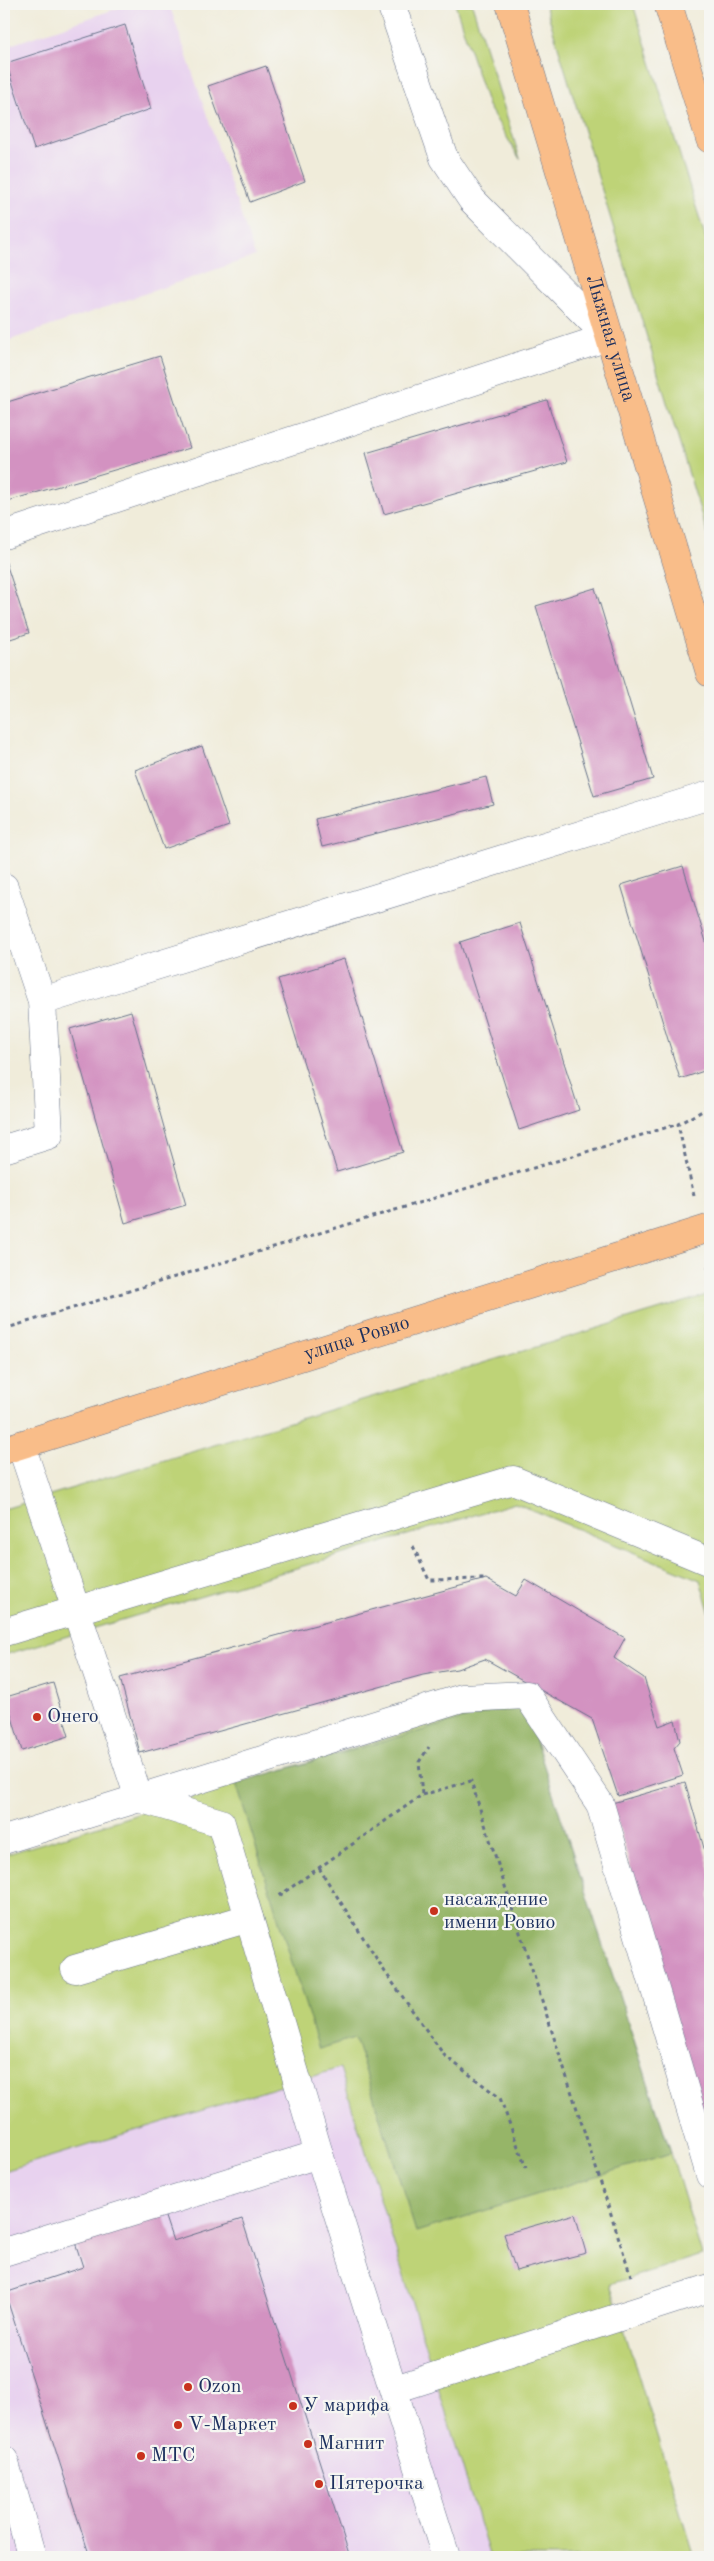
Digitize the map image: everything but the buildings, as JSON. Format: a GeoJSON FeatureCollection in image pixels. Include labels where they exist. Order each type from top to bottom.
{"type":"FeatureCollection","features":[{"type":"Feature","properties":{"kind":"main road","name":"Лыжная улица"},"geometry":{"type":"LineString","coordinates":[[510,4],[608,338],[709,665]]}},
{"type":"Feature","properties":{"kind":"main road"},"geometry":{"type":"LineString","coordinates":[[668,4],[710,139]]}},
{"type":"Feature","properties":{"kind":"main road","name":"улица Ровио"},"geometry":{"type":"LineString","coordinates":[[12,1448],[706,1229]]}},
{"type":"Feature","properties":{"kind":"lane"},"geometry":{"type":"LineString","coordinates":[[4,535],[608,338],[472,200],[444,158],[391,4]]}},
{"type":"Feature","properties":{"kind":"lane"},"geometry":{"type":"LineString","coordinates":[[42,1001],[710,795]]}},
{"type":"Feature","properties":{"kind":"lane"},"geometry":{"type":"LineString","coordinates":[[4,886],[42,1001],[49,1135],[4,1149]]}},
{"type":"Feature","properties":{"kind":"lane"},"geometry":{"type":"LineString","coordinates":[[12,1448],[75,1610],[139,1798]]}},
{"type":"Feature","properties":{"kind":"lane"},"geometry":{"type":"LineString","coordinates":[[4,1632],[513,1480],[710,1562]]}},
{"type":"Feature","properties":{"kind":"lane"},"geometry":{"type":"LineString","coordinates":[[4,1840],[462,1698],[527,1695],[600,1804],[710,2176]]}},
{"type":"Feature","properties":{"kind":"lane"},"geometry":{"type":"LineString","coordinates":[[139,1798],[221,1823],[319,2154],[446,2557]]}},
{"type":"Feature","properties":{"kind":"lane"},"geometry":{"type":"LineString","coordinates":[[75,1969],[249,1918]]}},
{"type":"Feature","properties":{"kind":"lane"},"geometry":{"type":"LineString","coordinates":[[4,2252],[319,2154]]}},
{"type":"Feature","properties":{"kind":"lane"},"geometry":{"type":"LineString","coordinates":[[394,2389],[710,2288]]}},
{"type":"Feature","properties":{"kind":"lane"},"geometry":{"type":"LineString","coordinates":[[4,2460],[32,2557]]}},
{"type":"Feature","properties":{"kind":"path"},"geometry":{"type":"LineString","coordinates":[[4,1329],[678,1124],[710,1107]]}},
{"type":"Feature","properties":{"kind":"path"},"geometry":{"type":"LineString","coordinates":[[678,1124],[706,1229],[710,1280]]}},
{"type":"Feature","properties":{"kind":"path"},"geometry":{"type":"LineString","coordinates":[[398,1514],[429,1580],[486,1580]]}},
{"type":"Feature","properties":{"kind":"path"},"geometry":{"type":"LineString","coordinates":[[422,1794],[419,1762],[462,1698]]}},
{"type":"Feature","properties":{"kind":"path"},"geometry":{"type":"LineString","coordinates":[[249,1918],[422,1794],[471,1781],[640,2310]]}},
{"type":"Feature","properties":{"kind":"path"},"geometry":{"type":"LineString","coordinates":[[319,1868],[385,1972],[444,2055],[500,2098],[526,2168]]}},
{"type":"Feature","properties":{"kind":"shaded area"},"geometry":{"type":"Polygon","coordinates":[[[130,4],[169,4],[255,256],[4,342],[4,47],[130,4]]]}},
{"type":"Feature","properties":{"kind":"shaded area"},"geometry":{"type":"Polygon","coordinates":[[[340,2068],[490,2557],[4,2557],[4,2171],[340,2068]]]}},
{"type":"Feature","properties":{"kind":"green space"},"geometry":{"type":"Polygon","coordinates":[[[455,4],[472,4],[520,159],[488,106],[455,4]]]}},
{"type":"Feature","properties":{"kind":"green space"},"geometry":{"type":"Polygon","coordinates":[[[545,4],[633,4],[710,252],[710,543],[545,4]]]}},
{"type":"Feature","properties":{"kind":"green space"},"geometry":{"type":"Polygon","coordinates":[[[710,1294],[710,1614],[700,1580],[515,1503],[4,1655],[4,1509],[710,1294]]]}},
{"type":"Feature","properties":{"kind":"green space"},"geometry":{"type":"Polygon","coordinates":[[[523,1702],[671,2153],[702,2255],[610,2284],[694,2557],[490,2557],[340,2068],[4,2171],[4,1855],[448,1719],[523,1702]]]}},
{"type":"Feature","properties":{"kind":"green space","name":"насаждение имени Ровио"},"geometry":{"type":"Polygon","coordinates":[[[523,1702],[671,2153],[416,2232],[355,2038],[319,2049],[236,1783],[523,1702]]]}},
{"type":"Feature","properties":{"kind":"place","name":"Онего"},"geometry":{"type":"Point","coordinates":[37,1717]}},
{"type":"Feature","properties":{"kind":"place","name":"насаждение имени Ровио"},"geometry":{"type":"Point","coordinates":[434,1911]}},
{"type":"Feature","properties":{"kind":"place","name":"Ozon"},"geometry":{"type":"Point","coordinates":[188,2387]}},
{"type":"Feature","properties":{"kind":"place","name":"У марифа"},"geometry":{"type":"Point","coordinates":[293,2406]}},
{"type":"Feature","properties":{"kind":"place","name":"V-Маркет"},"geometry":{"type":"Point","coordinates":[178,2425]}},
{"type":"Feature","properties":{"kind":"place","name":"Магнит"},"geometry":{"type":"Point","coordinates":[308,2444]}},
{"type":"Feature","properties":{"kind":"place","name":"МТС"},"geometry":{"type":"Point","coordinates":[141,2456]}},
{"type":"Feature","properties":{"kind":"place","name":"Пятерочка"},"geometry":{"type":"Point","coordinates":[319,2484]}}]}
